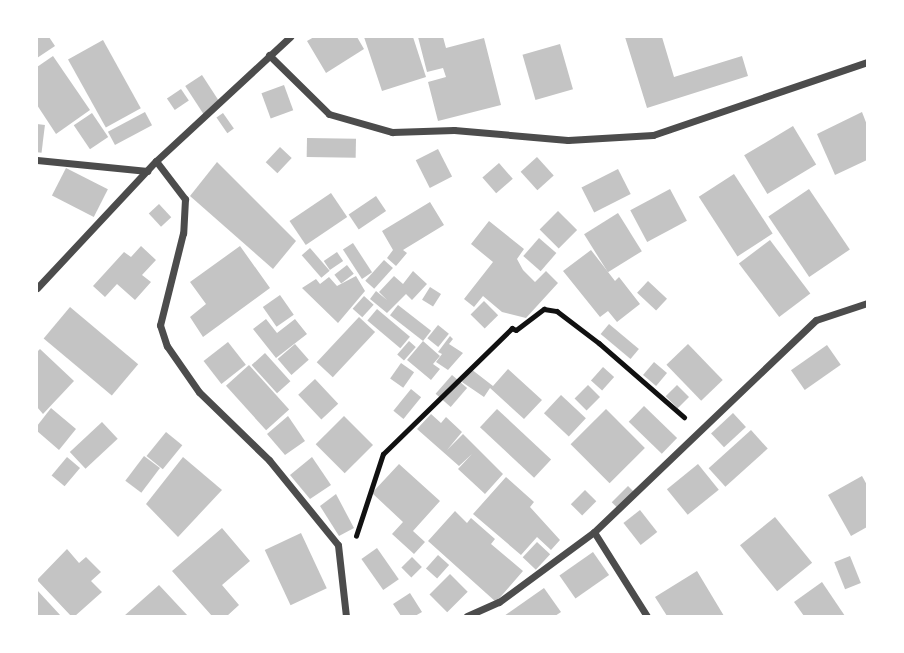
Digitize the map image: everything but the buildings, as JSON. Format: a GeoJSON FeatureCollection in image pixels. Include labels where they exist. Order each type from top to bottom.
{"type":"FeatureCollection","features":[{"type":"Feature","properties":{"kind":"street"},"geometry":{"type":"LineString","coordinates":[[37,288],[156,161],[289,37]]}},
{"type":"Feature","properties":{"kind":"street"},"geometry":{"type":"LineString","coordinates":[[269,55],[329,114],[392,132],[454,130],[568,140],[653,135],[867,62]]}},
{"type":"Feature","properties":{"kind":"street"},"geometry":{"type":"LineString","coordinates":[[37,160],[147,172]]}},
{"type":"Feature","properties":{"kind":"street"},"geometry":{"type":"LineString","coordinates":[[156,161],[185,199],[183,233],[160,325],[167,346],[199,392],[269,460],[338,545],[345,616]]}},
{"type":"Feature","properties":{"kind":"street"},"geometry":{"type":"LineString","coordinates":[[467,616],[499,602],[594,532],[816,320],[867,303]]}},
{"type":"Feature","properties":{"kind":"street"},"geometry":{"type":"LineString","coordinates":[[594,532],[647,616]]}},
{"type":"Feature","properties":{"kind":"path"},"geometry":{"type":"LineString","coordinates":[[338,545],[353,545],[383,454],[512,328],[516,330],[544,309],[556,311],[599,343],[698,430]]}}]}
